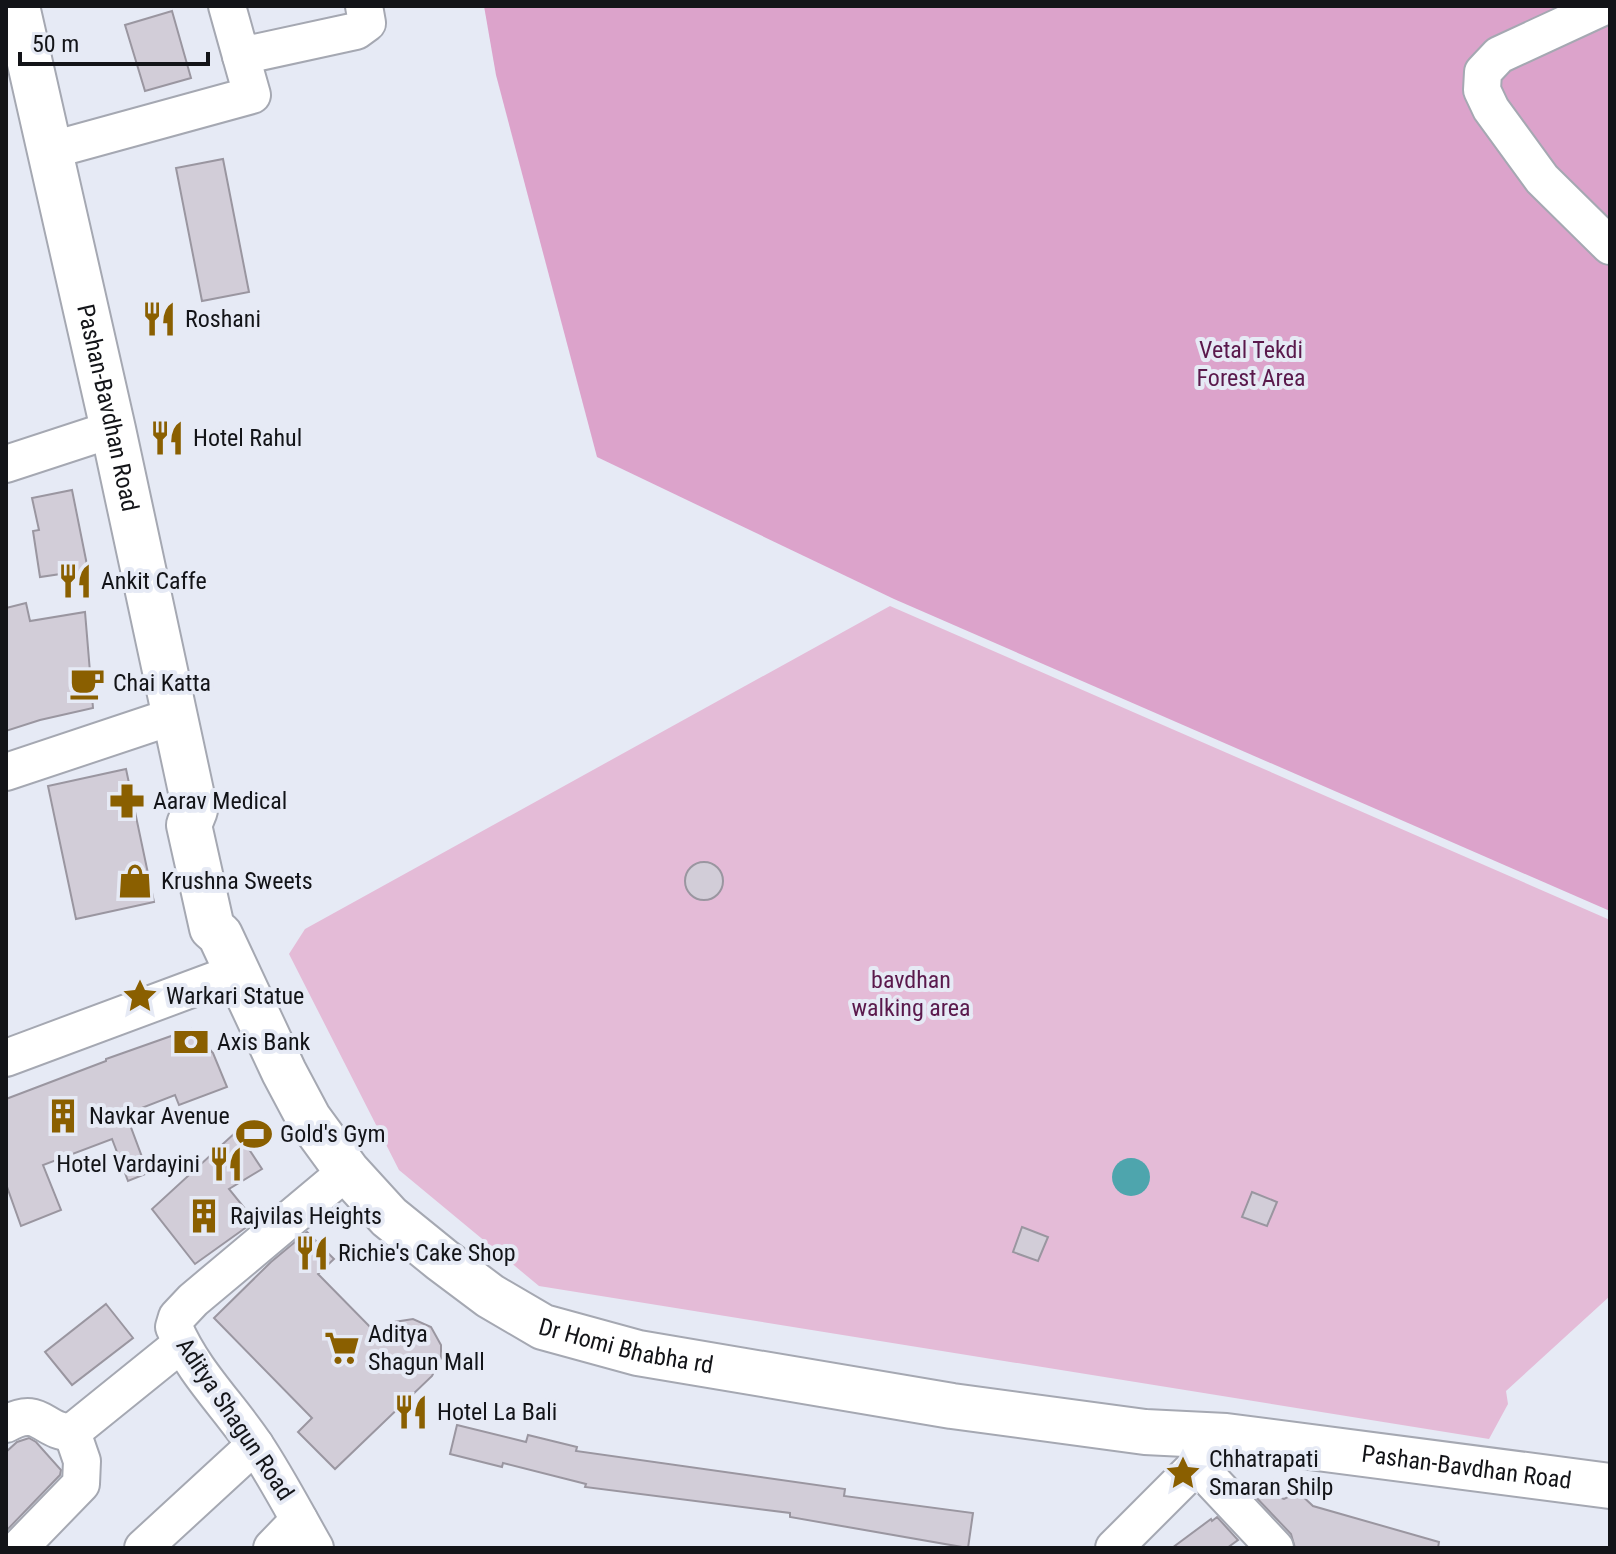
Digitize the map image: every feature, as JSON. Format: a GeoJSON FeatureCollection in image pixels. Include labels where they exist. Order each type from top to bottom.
{"type":"FeatureCollection","features":[{"type":"Feature","properties":{"kind":"main road","name":"Pashan-Bavdhan Road"},"geometry":{"type":"LineString","coordinates":[[17,6],[195,810],[206,820],[227,924],[228,952]]}},
{"type":"Feature","properties":{"kind":"main road","name":"Dr Homi Bhabha rd"},"geometry":{"type":"LineString","coordinates":[[228,952],[309,1119],[347,1171],[389,1217],[442,1260],[490,1296],[543,1327],[638,1353],[839,1388],[1145,1432],[1212,1450]]}},
{"type":"Feature","properties":{"kind":"main road","name":"Pashan-Bavdhan Road"},"geometry":{"type":"LineString","coordinates":[[1212,1450],[1610,1486]]}},
{"type":"Feature","properties":{"kind":"street"},"geometry":{"type":"LineString","coordinates":[[48,151],[252,95],[227,6]]}},
{"type":"Feature","properties":{"kind":"street"},"geometry":{"type":"LineString","coordinates":[[241,56],[356,31],[367,23],[364,6]]}},
{"type":"Feature","properties":{"kind":"street"},"geometry":{"type":"LineString","coordinates":[[1605,6],[1499,55],[1483,72],[1482,90],[1491,109],[1542,179],[1610,246]]}},
{"type":"Feature","properties":{"kind":"street"},"geometry":{"type":"LineString","coordinates":[[6,464],[113,429]]}},
{"type":"Feature","properties":{"kind":"street"},"geometry":{"type":"LineString","coordinates":[[6,772],[174,716]]}},
{"type":"Feature","properties":{"kind":"street"},"geometry":{"type":"LineString","coordinates":[[6,1058],[228,952]]}},
{"type":"Feature","properties":{"kind":"street"},"geometry":{"type":"LineString","coordinates":[[6,1033],[153,990]]}},
{"type":"Feature","properties":{"kind":"street","name":"Aditya Shagun Road"},"geometry":{"type":"LineString","coordinates":[[307,1534],[255,1445],[181,1344],[174,1327],[177,1317],[193,1300],[347,1171]]}},
{"type":"Feature","properties":{"kind":"street"},"geometry":{"type":"LineString","coordinates":[[6,1424],[24,1417],[41,1419],[62,1432],[72,1432],[181,1344]]}},
{"type":"Feature","properties":{"kind":"street"},"geometry":{"type":"LineString","coordinates":[[19,1548],[81,1484],[82,1461],[72,1432]]}},
{"type":"Feature","properties":{"kind":"street"},"geometry":{"type":"LineString","coordinates":[[143,1548],[255,1445]]}},
{"type":"Feature","properties":{"kind":"street"},"geometry":{"type":"LineString","coordinates":[[1114,1548],[1212,1450],[1275,1548]]}},
{"type":"Feature","properties":{"kind":"street"},"geometry":{"type":"LineString","coordinates":[[272,1548],[307,1534]]}},
{"type":"Feature","properties":{"kind":"green space","name":"Vetal Tekdi Forest Area"},"geometry":{"type":"Polygon","coordinates":[[[484,6],[1610,6],[1610,911],[894,599],[597,457],[496,75],[484,6]]]}},
{"type":"Feature","properties":{"kind":"green space","name":"bavdhan walking area"},"geometry":{"type":"Polygon","coordinates":[[[890,606],[1610,920],[1610,1296],[1506,1391],[1508,1404],[1489,1439],[539,1286],[399,1170],[289,954],[305,929],[890,606]]]}},
{"type":"Feature","properties":{"kind":"water"},"geometry":{"type":"Polygon","coordinates":[[[1131,1158],[1144,1164],[1150,1177],[1144,1190],[1131,1196],[1118,1190],[1112,1177],[1118,1164],[1131,1158]]]}},
{"type":"Feature","properties":{"kind":"building"},"geometry":{"type":"Polygon","coordinates":[[[172,11],[191,78],[145,91],[125,25],[172,11]]]}},
{"type":"Feature","properties":{"kind":"building"},"geometry":{"type":"Polygon","coordinates":[[[223,159],[249,292],[202,301],[176,168],[223,159]]]}},
{"type":"Feature","properties":{"kind":"building"},"geometry":{"type":"Polygon","coordinates":[[[72,490],[88,570],[40,577],[33,531],[39,530],[32,498],[72,490]]]}},
{"type":"Feature","properties":{"kind":"building"},"geometry":{"type":"Polygon","coordinates":[[[26,603],[30,621],[85,612],[93,708],[6,731],[6,608],[26,603]]]}},
{"type":"Feature","properties":{"kind":"building"},"geometry":{"type":"Polygon","coordinates":[[[126,769],[154,902],[76,919],[48,786],[126,769]]]}},
{"type":"Feature","properties":{"kind":"building"},"geometry":{"type":"Polygon","coordinates":[[[704,862],[717,868],[723,881],[717,894],[704,900],[691,894],[685,881],[691,868],[704,862]]]}},
{"type":"Feature","properties":{"kind":"building"},"geometry":{"type":"Polygon","coordinates":[[[191,1029],[213,1053],[227,1087],[179,1105],[175,1095],[126,1114],[148,1173],[128,1181],[112,1139],[43,1165],[61,1210],[21,1226],[6,1184],[6,1099],[191,1029]]]}},
{"type":"Feature","properties":{"kind":"building","name":"Rajvilas Heights"},"geometry":{"type":"Polygon","coordinates":[[[237,1131],[262,1169],[229,1189],[255,1221],[195,1264],[152,1209],[237,1131]]]}},
{"type":"Feature","properties":{"kind":"building"},"geometry":{"type":"Polygon","coordinates":[[[1252,1192],[1277,1202],[1267,1226],[1242,1217],[1252,1192]]]}},
{"type":"Feature","properties":{"kind":"building"},"geometry":{"type":"Polygon","coordinates":[[[1022,1227],[1048,1237],[1038,1261],[1013,1252],[1022,1227]]]}},
{"type":"Feature","properties":{"kind":"building","name":"Aditya Shagun Mall"},"geometry":{"type":"Polygon","coordinates":[[[307,1232],[334,1259],[318,1274],[376,1333],[394,1322],[413,1319],[431,1327],[441,1345],[441,1358],[432,1376],[335,1469],[298,1432],[312,1418],[214,1318],[271,1262],[307,1232]]]}},
{"type":"Feature","properties":{"kind":"building"},"geometry":{"type":"Polygon","coordinates":[[[106,1304],[133,1338],[72,1385],[45,1352],[106,1304]]]}},
{"type":"Feature","properties":{"kind":"building"},"geometry":{"type":"Polygon","coordinates":[[[457,1425],[526,1442],[528,1435],[577,1447],[576,1451],[845,1489],[844,1496],[973,1513],[968,1548],[790,1517],[790,1513],[585,1487],[586,1484],[503,1463],[502,1467],[450,1454],[457,1425]]]}},
{"type":"Feature","properties":{"kind":"building"},"geometry":{"type":"Polygon","coordinates":[[[29,1438],[61,1470],[60,1475],[6,1531],[6,1452],[17,1442],[29,1438]]]}},
{"type":"Feature","properties":{"kind":"building"},"geometry":{"type":"Polygon","coordinates":[[[1254,1489],[1284,1499],[1298,1492],[1313,1506],[1439,1542],[1438,1548],[1295,1548],[1291,1534],[1251,1492],[1254,1489]]]}},
{"type":"Feature","properties":{"kind":"building"},"geometry":{"type":"Polygon","coordinates":[[[1217,1517],[1238,1540],[1227,1548],[1172,1548],[1211,1519],[1217,1517]]]}},
{"type":"Feature","properties":{"kind":"place","name":"Roshani"},"geometry":{"type":"Point","coordinates":[159,319]}},
{"type":"Feature","properties":{"kind":"place","name":"Hotel Rahul"},"geometry":{"type":"Point","coordinates":[167,438]}},
{"type":"Feature","properties":{"kind":"place","name":"Ankit Caffe"},"geometry":{"type":"Point","coordinates":[75,581]}},
{"type":"Feature","properties":{"kind":"place","name":"Chai Katta"},"geometry":{"type":"Point","coordinates":[87,683]}},
{"type":"Feature","properties":{"kind":"place","name":"Aarav Medical"},"geometry":{"type":"Point","coordinates":[127,801]}},
{"type":"Feature","properties":{"kind":"place","name":"Krushna Sweets"},"geometry":{"type":"Point","coordinates":[135,881]}},
{"type":"Feature","properties":{"kind":"place","name":"Warkari Statue"},"geometry":{"type":"Point","coordinates":[140,996]}},
{"type":"Feature","properties":{"kind":"place","name":"Axis Bank"},"geometry":{"type":"Point","coordinates":[191,1042]}},
{"type":"Feature","properties":{"kind":"place","name":"Navkar Avenue"},"geometry":{"type":"Point","coordinates":[63,1116]}},
{"type":"Feature","properties":{"kind":"place","name":"Gold's Gym"},"geometry":{"type":"Point","coordinates":[254,1134]}},
{"type":"Feature","properties":{"kind":"place","name":"Hotel Vardayini"},"geometry":{"type":"Point","coordinates":[226,1164]}},
{"type":"Feature","properties":{"kind":"place","name":"Rajvilas Heights"},"geometry":{"type":"Point","coordinates":[204,1216]}},
{"type":"Feature","properties":{"kind":"place","name":"Richie's Cake Shop"},"geometry":{"type":"Point","coordinates":[312,1253]}},
{"type":"Feature","properties":{"kind":"place","name":"Aditya Shagun Mall"},"geometry":{"type":"Point","coordinates":[342,1348]}},
{"type":"Feature","properties":{"kind":"place","name":"Hotel La Bali"},"geometry":{"type":"Point","coordinates":[411,1412]}},
{"type":"Feature","properties":{"kind":"place","name":"Chhatrapati Smaran Shilp"},"geometry":{"type":"Point","coordinates":[1183,1473]}}]}
